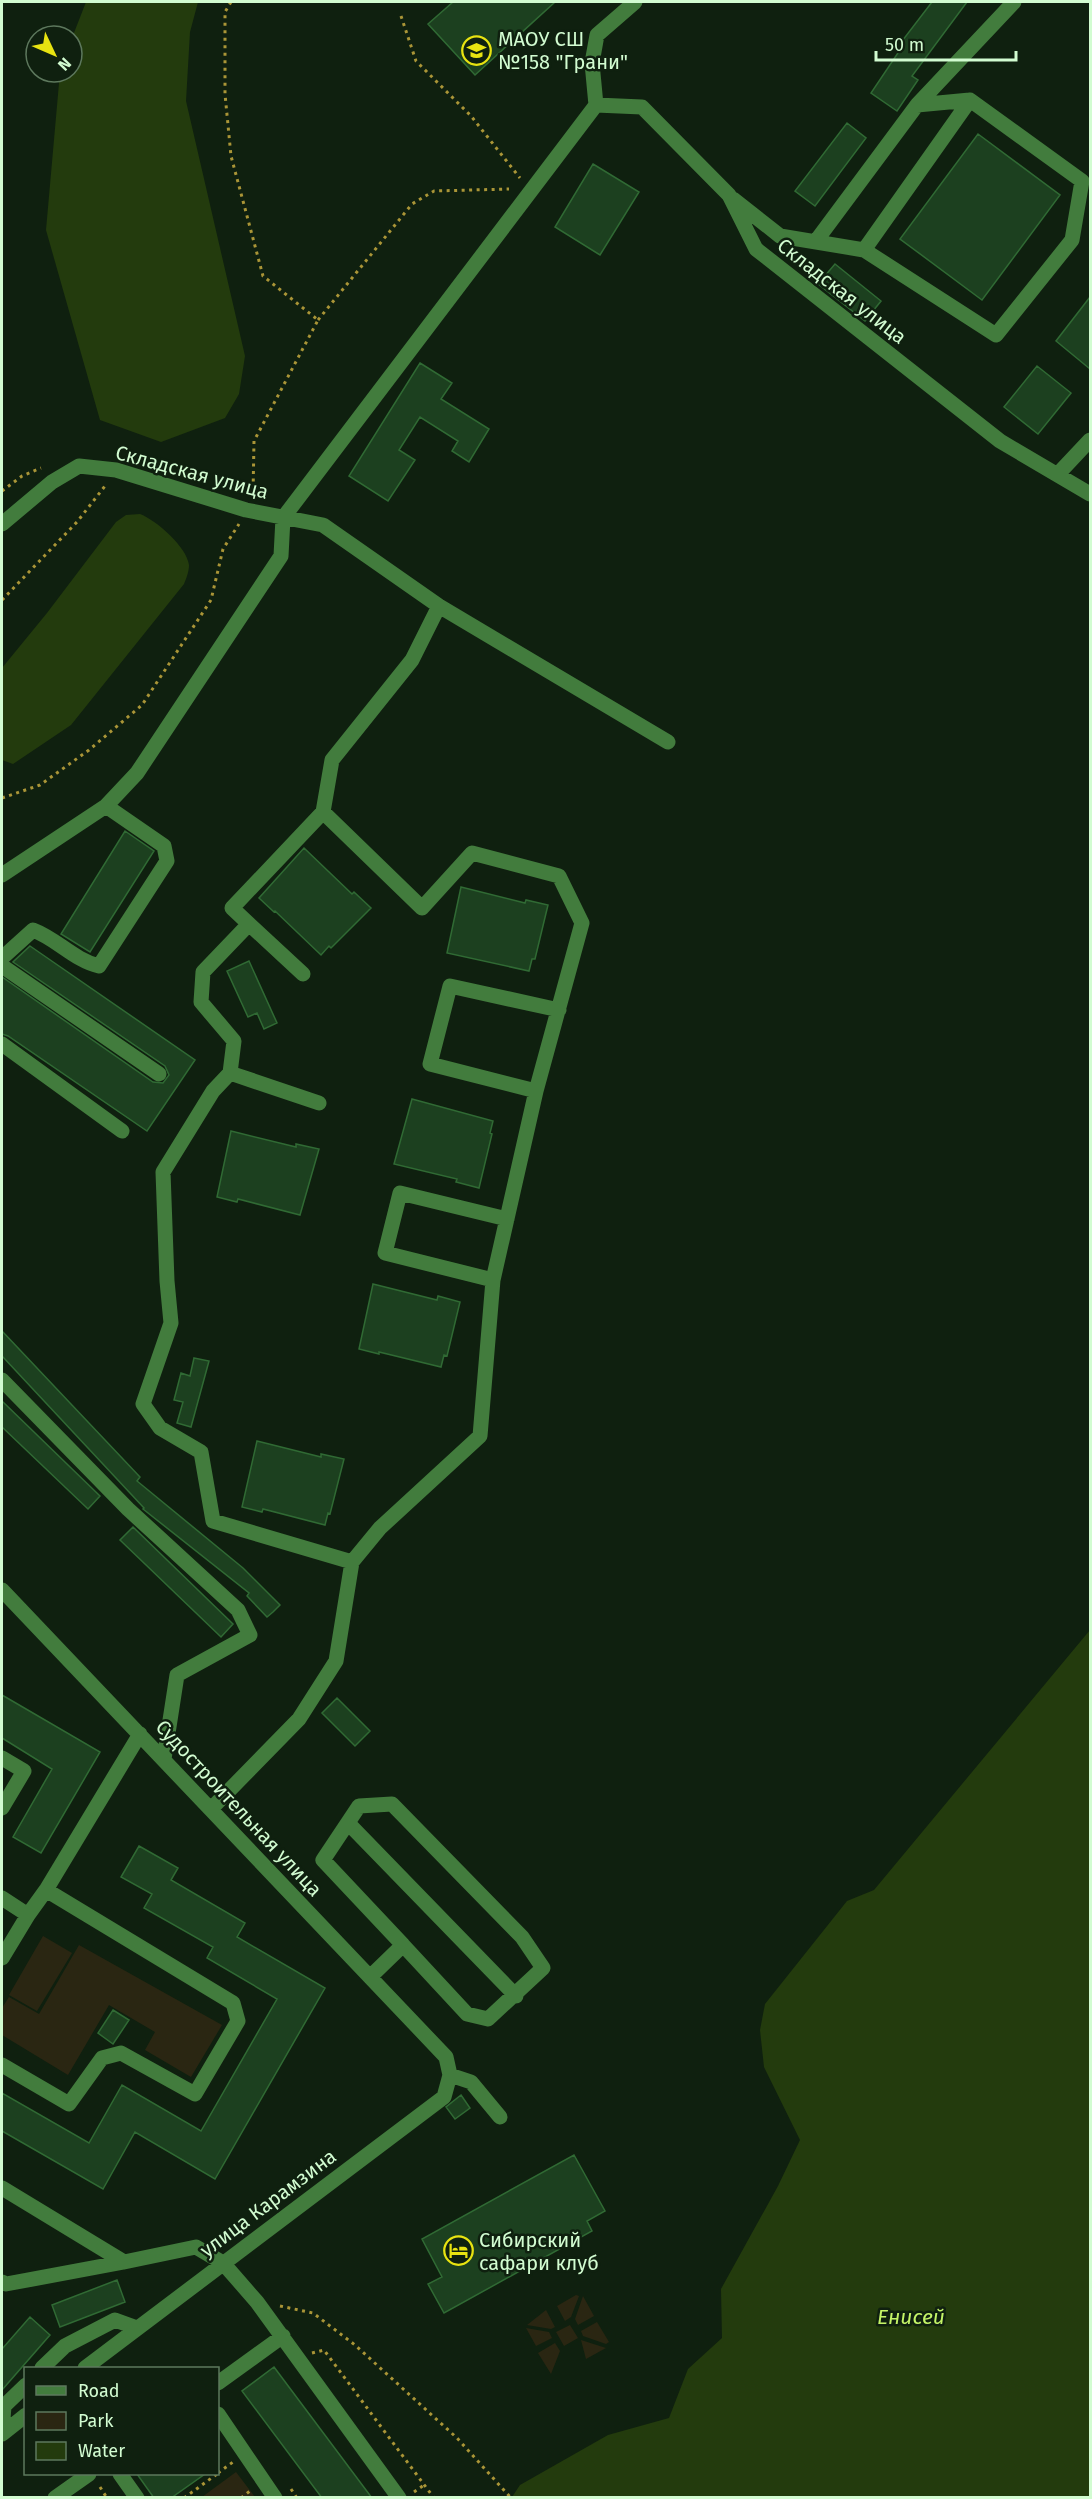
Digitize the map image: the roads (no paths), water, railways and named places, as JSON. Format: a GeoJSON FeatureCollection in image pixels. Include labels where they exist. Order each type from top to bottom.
{"type":"FeatureCollection","features":[{"type":"Feature","properties":{"kind":"street"},"geometry":{"type":"LineString","coordinates":[[2,875],[106,806],[137,773],[281,556],[283,518],[596,105],[592,63],[597,36],[635,2]]}},
{"type":"Feature","properties":{"kind":"street"},"geometry":{"type":"LineString","coordinates":[[816,241],[917,105],[1014,2]]}},
{"type":"Feature","properties":{"kind":"street"},"geometry":{"type":"LineString","coordinates":[[729,195],[780,236],[864,250],[996,335],[1072,240],[1082,181],[970,100],[917,105]]}},
{"type":"Feature","properties":{"kind":"street"},"geometry":{"type":"LineString","coordinates":[[864,250],[970,100]]}},
{"type":"Feature","properties":{"kind":"street","name":"Складская улица"},"geometry":{"type":"LineString","coordinates":[[596,105],[642,107],[729,195],[756,249],[1000,441],[1090,494]]}},
{"type":"Feature","properties":{"kind":"street"},"geometry":{"type":"LineString","coordinates":[[1058,474],[1090,440]]}},
{"type":"Feature","properties":{"kind":"street","name":"Складская улица"},"geometry":{"type":"LineString","coordinates":[[2,524],[52,482],[79,466],[116,470],[246,510],[323,525],[439,606],[668,742]]}},
{"type":"Feature","properties":{"kind":"street"},"geometry":{"type":"LineString","coordinates":[[303,974],[232,908],[322,812],[332,760],[412,660],[439,606]]}},
{"type":"Feature","properties":{"kind":"street"},"geometry":{"type":"LineString","coordinates":[[2,958],[33,930],[44,934],[86,963],[99,966],[167,861],[164,846],[106,806]]}},
{"type":"Feature","properties":{"kind":"street"},"geometry":{"type":"LineString","coordinates":[[211,1809],[299,1719],[336,1661],[352,1562],[380,1528],[480,1436],[493,1280],[536,1091],[582,923],[559,876],[472,853],[422,908],[322,812]]}},
{"type":"Feature","properties":{"kind":"street"},"geometry":{"type":"LineString","coordinates":[[249,924],[203,972],[201,1002],[234,1041],[230,1073],[213,1091],[163,1172],[171,1323],[143,1404],[160,1428],[201,1452],[213,1521],[352,1562]]}},
{"type":"Feature","properties":{"kind":"street"},"geometry":{"type":"LineString","coordinates":[[2,966],[159,1074]]}},
{"type":"Feature","properties":{"kind":"street"},"geometry":{"type":"LineString","coordinates":[[536,1091],[430,1064],[450,986],[559,1010]]}},
{"type":"Feature","properties":{"kind":"street"},"geometry":{"type":"LineString","coordinates":[[2,1044],[122,1131]]}},
{"type":"Feature","properties":{"kind":"street"},"geometry":{"type":"LineString","coordinates":[[230,1073],[319,1103]]}},
{"type":"Feature","properties":{"kind":"street"},"geometry":{"type":"LineString","coordinates":[[493,1280],[385,1253],[400,1193],[507,1219]]}},
{"type":"Feature","properties":{"kind":"street"},"geometry":{"type":"LineString","coordinates":[[2,1380],[128,1509],[238,1610],[246,1627],[249,1635],[177,1675],[164,1759]]}},
{"type":"Feature","properties":{"kind":"street","name":"Судостроительная улица"},"geometry":{"type":"LineString","coordinates":[[2,1590],[446,2057],[450,2076]]}},
{"type":"Feature","properties":{"kind":"street"},"geometry":{"type":"LineString","coordinates":[[2,1958],[140,1734]]}},
{"type":"Feature","properties":{"kind":"street"},"geometry":{"type":"LineString","coordinates":[[2,1758],[24,1771],[2,1808]]}},
{"type":"Feature","properties":{"kind":"street"},"geometry":{"type":"LineString","coordinates":[[392,1804],[522,1937],[543,1968],[516,1996],[488,2019],[467,2014],[323,1860],[348,1823],[359,1806],[392,1804]]}},
{"type":"Feature","properties":{"kind":"street"},"geometry":{"type":"LineString","coordinates":[[348,1823],[516,1996]]}},
{"type":"Feature","properties":{"kind":"street"},"geometry":{"type":"LineString","coordinates":[[2,2065],[69,2104],[102,2058],[121,2053],[195,2094],[238,2021],[233,2003],[46,1890]]}},
{"type":"Feature","properties":{"kind":"street"},"geometry":{"type":"LineString","coordinates":[[2,1898],[28,1915]]}},
{"type":"Feature","properties":{"kind":"street"},"geometry":{"type":"LineString","coordinates":[[370,1977],[403,1945]]}},
{"type":"Feature","properties":{"kind":"street"},"geometry":{"type":"LineString","coordinates":[[450,2076],[471,2082],[500,2117]]}},
{"type":"Feature","properties":{"kind":"street","name":"улица Карамзина"},"geometry":{"type":"LineString","coordinates":[[86,2367],[444,2097],[450,2076]]}},
{"type":"Feature","properties":{"kind":"street"},"geometry":{"type":"LineString","coordinates":[[2,2188],[124,2262]]}},
{"type":"Feature","properties":{"kind":"street"},"geometry":{"type":"LineString","coordinates":[[2,2282],[6,2284],[196,2247],[224,2263],[258,2302],[399,2498]]}},
{"type":"Feature","properties":{"kind":"street"},"geometry":{"type":"LineString","coordinates":[[43,2367],[65,2346],[116,2320],[137,2328]]}},
{"type":"Feature","properties":{"kind":"street"},"geometry":{"type":"LineString","coordinates":[[219,2382],[283,2336]]}},
{"type":"Feature","properties":{"kind":"street"},"geometry":{"type":"LineString","coordinates":[[2,2433],[4,2406],[24,2387]]}},
{"type":"Feature","properties":{"kind":"street"},"geometry":{"type":"LineString","coordinates":[[219,2415],[275,2498]]}},
{"type":"Feature","properties":{"kind":"street"},"geometry":{"type":"LineString","coordinates":[[2,2433],[24,2416]]}},
{"type":"Feature","properties":{"kind":"street"},"geometry":{"type":"LineString","coordinates":[[55,2498],[88,2475]]}},
{"type":"Feature","properties":{"kind":"street"},"geometry":{"type":"LineString","coordinates":[[121,2475],[137,2498]]}},
{"type":"Feature","properties":{"kind":"water"},"geometry":{"type":"Polygon","coordinates":[[[86,2],[198,2],[190,32],[186,101],[245,356],[239,394],[225,418],[161,442],[100,420],[46,230],[59,84],[84,84],[84,24],[77,24],[86,2]]]}},
{"type":"Feature","properties":{"kind":"water"},"geometry":{"type":"Polygon","coordinates":[[[140,514],[162,528],[183,550],[189,565],[184,584],[71,725],[13,764],[2,760],[2,668],[116,522],[126,515],[140,514]]]}},
{"type":"Feature","properties":{"kind":"water","name":"Енисей"},"geometry":{"type":"Polygon","coordinates":[[[1090,1630],[1090,2497],[512,2497],[520,2485],[608,2435],[669,2418],[688,2369],[722,2338],[721,2289],[778,2186],[800,2140],[764,2067],[760,2030],[765,2004],[847,1901],[874,1890],[1090,1630]]]}},
{"type":"Feature","properties":{"kind":"place","name":"МАОУ СШ №158 \"Грани\""},"geometry":{"type":"Point","coordinates":[477,50]}},
{"type":"Feature","properties":{"kind":"place","name":"Сибирский сафари клуб"},"geometry":{"type":"Point","coordinates":[458,2251]}}]}
